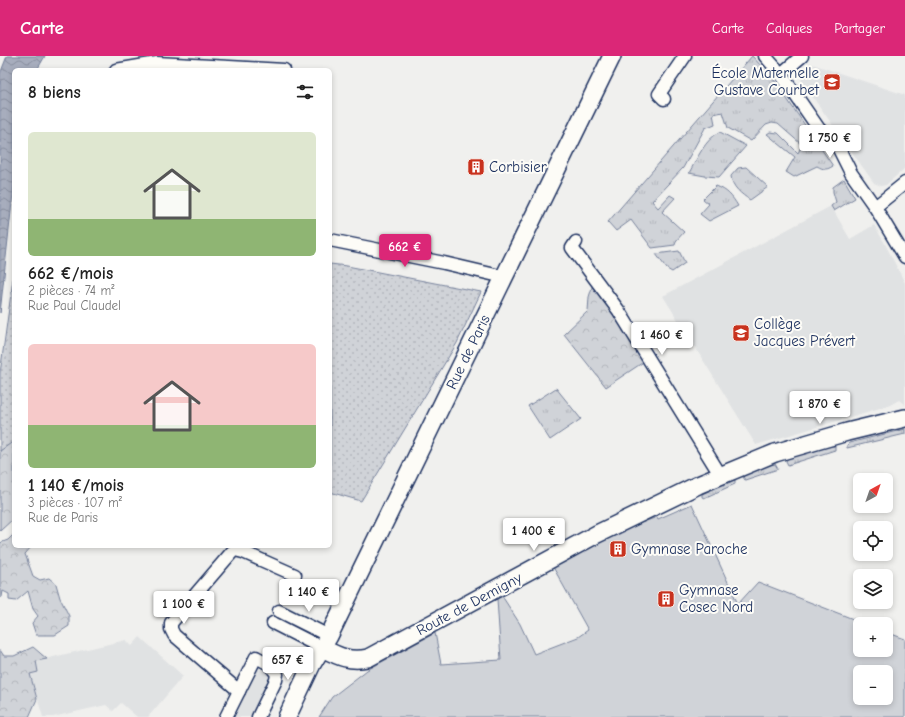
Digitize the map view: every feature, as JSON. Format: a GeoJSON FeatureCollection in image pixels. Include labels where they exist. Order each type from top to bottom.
{"type":"FeatureCollection","features":[{"type":"Feature","properties":{"kind":"main road","name":"Rue de Paris"},"geometry":{"type":"LineString","coordinates":[[287,717],[612,56]]}},
{"type":"Feature","properties":{"kind":"main road","name":"Route de Demigny"},"geometry":{"type":"LineString","coordinates":[[325,642],[336,655],[348,659],[358,660],[368,658],[597,534],[721,476],[775,453],[847,432],[905,418]]}},
{"type":"Feature","properties":{"kind":"street"},"geometry":{"type":"LineString","coordinates":[[664,99],[659,94],[686,56]]}},
{"type":"Feature","properties":{"kind":"street"},"geometry":{"type":"LineString","coordinates":[[765,56],[781,74],[819,129],[834,142],[839,149],[851,173],[875,207],[905,256]]}},
{"type":"Feature","properties":{"kind":"street"},"geometry":{"type":"LineString","coordinates":[[781,74],[802,56]]}},
{"type":"Feature","properties":{"kind":"street"},"geometry":{"type":"LineString","coordinates":[[128,68],[157,63],[230,68]]}},
{"type":"Feature","properties":{"kind":"street"},"geometry":{"type":"LineString","coordinates":[[875,207],[905,183]]}},
{"type":"Feature","properties":{"kind":"street"},"geometry":{"type":"LineString","coordinates":[[332,240],[504,277]]}},
{"type":"Feature","properties":{"kind":"street"},"geometry":{"type":"LineString","coordinates":[[576,242],[572,248],[619,311],[721,476]]}},
{"type":"Feature","properties":{"kind":"street"},"geometry":{"type":"LineString","coordinates":[[239,691],[174,635],[171,629],[171,623],[235,550],[243,552],[295,575]]}},
{"type":"Feature","properties":{"kind":"street"},"geometry":{"type":"LineString","coordinates":[[279,611],[325,642]]}},
{"type":"Feature","properties":{"kind":"street"},"geometry":{"type":"LineString","coordinates":[[273,623],[325,642]]}},
{"type":"Feature","properties":{"kind":"street"},"geometry":{"type":"LineString","coordinates":[[226,717],[256,657],[268,664],[277,674],[276,680],[258,717]]}},
{"type":"Feature","properties":{"kind":"shaded area"},"geometry":{"type":"Polygon","coordinates":[[[809,63],[905,95],[905,168],[886,185],[881,186],[874,183],[802,82],[801,77],[803,69],[809,63]]]}},
{"type":"Feature","properties":{"kind":"shaded area","name":"Collège Jacques Prévert"},"geometry":{"type":"Polygon","coordinates":[[[831,206],[850,239],[874,225],[905,283],[905,405],[899,400],[890,405],[756,445],[663,296],[831,206]]]}},
{"type":"Feature","properties":{"kind":"shaded area"},"geometry":{"type":"Polygon","coordinates":[[[140,637],[183,676],[148,717],[137,717],[121,703],[113,711],[106,705],[53,717],[43,717],[30,674],[38,672],[36,661],[126,640],[132,646],[140,637]]]}},
{"type":"Feature","properties":{"kind":"shaded area"},"geometry":{"type":"Polygon","coordinates":[[[256,667],[272,675],[251,717],[231,717],[256,667]]]}},
{"type":"Feature","properties":{"kind":"green space"},"geometry":{"type":"Polygon","coordinates":[[[752,56],[774,80],[833,166],[825,169],[817,166],[794,177],[786,172],[795,157],[767,134],[770,132],[778,133],[798,153],[802,145],[778,124],[772,123],[766,125],[751,141],[728,128],[723,112],[713,114],[715,124],[705,128],[683,168],[652,201],[658,208],[670,195],[675,198],[662,212],[684,232],[676,241],[675,245],[652,248],[631,220],[616,231],[608,222],[752,56]]]}},
{"type":"Feature","properties":{"kind":"green space"},"geometry":{"type":"Polygon","coordinates":[[[720,132],[746,146],[719,177],[689,173],[706,144],[720,132]]]}},
{"type":"Feature","properties":{"kind":"green space"},"geometry":{"type":"Polygon","coordinates":[[[746,167],[768,187],[750,200],[740,193],[735,187],[731,176],[738,168],[746,167]]]}},
{"type":"Feature","properties":{"kind":"green space"},"geometry":{"type":"Polygon","coordinates":[[[844,179],[855,198],[834,211],[831,206],[836,202],[833,187],[844,179]]]}},
{"type":"Feature","properties":{"kind":"green space"},"geometry":{"type":"Polygon","coordinates":[[[716,186],[729,194],[738,206],[709,221],[700,214],[709,204],[703,199],[716,186]]]}},
{"type":"Feature","properties":{"kind":"green space"},"geometry":{"type":"Polygon","coordinates":[[[679,251],[685,263],[672,272],[667,269],[656,254],[679,251]]]}},
{"type":"Feature","properties":{"kind":"green space"},"geometry":{"type":"Polygon","coordinates":[[[332,264],[481,292],[457,343],[361,501],[332,493],[332,264]]]}},
{"type":"Feature","properties":{"kind":"green space"},"geometry":{"type":"Polygon","coordinates":[[[593,284],[617,316],[645,361],[606,387],[564,334],[588,311],[589,297],[593,284]]]}},
{"type":"Feature","properties":{"kind":"green space"},"geometry":{"type":"Polygon","coordinates":[[[12,286],[12,442],[0,451],[0,373],[12,286]]]}},
{"type":"Feature","properties":{"kind":"green space"},"geometry":{"type":"Polygon","coordinates":[[[556,388],[581,419],[550,440],[528,406],[556,388]]]}},
{"type":"Feature","properties":{"kind":"green space"},"geometry":{"type":"Polygon","coordinates":[[[12,422],[12,520],[0,531],[0,451],[12,422]]]}},
{"type":"Feature","properties":{"kind":"green space"},"geometry":{"type":"Polygon","coordinates":[[[905,429],[905,434],[847,448],[849,443],[905,429]]]}},
{"type":"Feature","properties":{"kind":"green space"},"geometry":{"type":"Polygon","coordinates":[[[835,446],[835,450],[788,465],[786,461],[788,458],[835,446]]]}},
{"type":"Feature","properties":{"kind":"green space"},"geometry":{"type":"Polygon","coordinates":[[[775,464],[778,469],[745,480],[743,477],[745,474],[775,464]]]}},
{"type":"Feature","properties":{"kind":"green space"},"geometry":{"type":"Polygon","coordinates":[[[732,479],[735,480],[735,484],[704,498],[702,497],[702,494],[732,479]]]}},
{"type":"Feature","properties":{"kind":"green space"},"geometry":{"type":"Polygon","coordinates":[[[692,504],[738,604],[758,582],[853,619],[853,657],[893,657],[893,635],[905,639],[905,717],[319,717],[332,697],[367,670],[435,633],[441,664],[501,660],[497,599],[502,596],[520,624],[534,654],[578,637],[588,630],[553,567],[596,540],[657,517],[658,519],[692,504]]]}},
{"type":"Feature","properties":{"kind":"green space"},"geometry":{"type":"Polygon","coordinates":[[[12,536],[12,548],[30,548],[25,554],[33,576],[40,580],[49,578],[56,584],[60,598],[69,616],[69,626],[55,635],[36,635],[32,623],[38,616],[33,609],[28,591],[16,601],[9,600],[9,594],[3,591],[2,597],[0,598],[0,543],[8,540],[12,536]]]}},
{"type":"Feature","properties":{"kind":"green space"},"geometry":{"type":"Polygon","coordinates":[[[33,647],[47,659],[36,661],[38,672],[30,674],[37,699],[29,717],[0,717],[0,650],[4,656],[14,656],[33,647]]]}},
{"type":"Feature","properties":{"kind":"water"},"geometry":{"type":"Polygon","coordinates":[[[7,56],[45,56],[38,68],[12,68],[12,202],[0,313],[0,74],[7,56]]]}},
{"type":"Feature","properties":{"kind":"place","name":"École Maternelle Gustave Courbet"},"geometry":{"type":"Point","coordinates":[832,82]}},
{"type":"Feature","properties":{"kind":"place","name":"Corbisier"},"geometry":{"type":"Point","coordinates":[476,167]}},
{"type":"Feature","properties":{"kind":"place","name":"Collège Jacques Prévert"},"geometry":{"type":"Point","coordinates":[741,333]}},
{"type":"Feature","properties":{"kind":"place","name":"Gymnase Paroche"},"geometry":{"type":"Point","coordinates":[618,549]}},
{"type":"Feature","properties":{"kind":"place","name":"Gymnase Cosec Nord"},"geometry":{"type":"Point","coordinates":[666,599]}}]}
